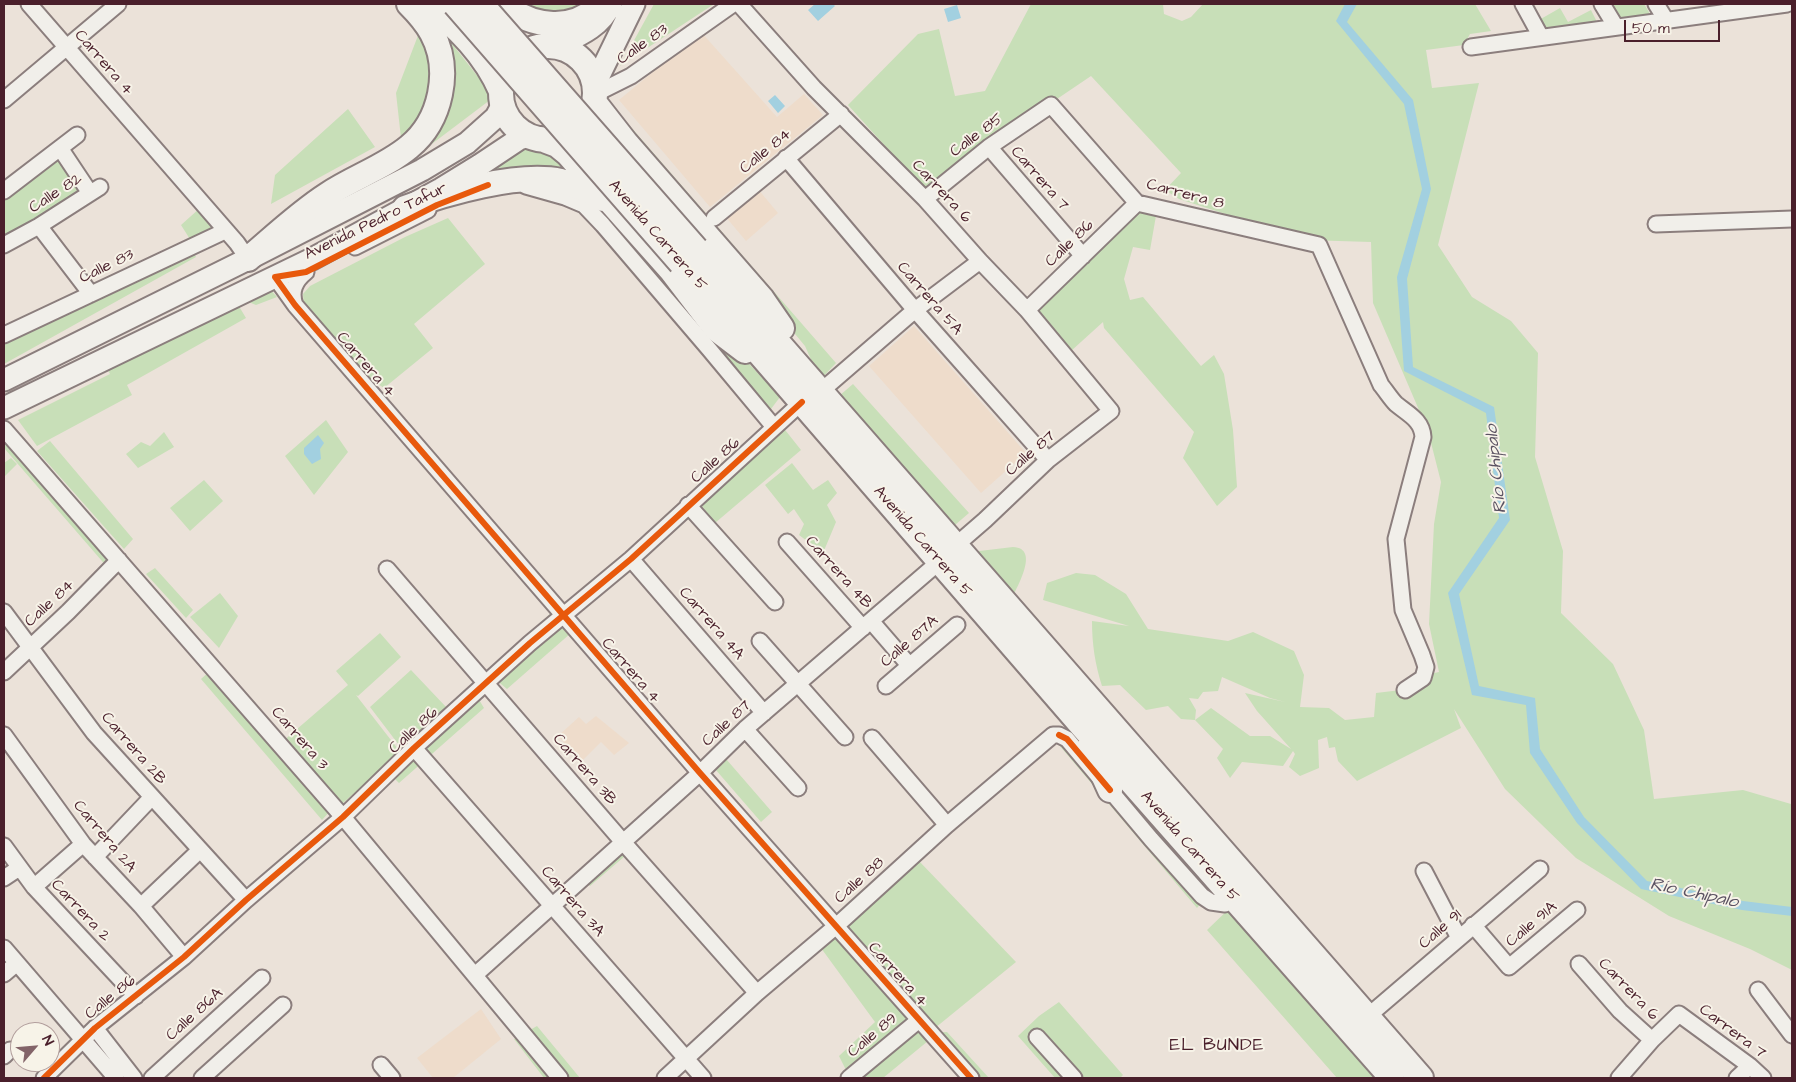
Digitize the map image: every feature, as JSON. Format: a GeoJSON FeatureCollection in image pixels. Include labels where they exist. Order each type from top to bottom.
{"type":"FeatureCollection","features":[{"type":"Feature","properties":{"kind":"main road"},"geometry":{"type":"LineString","coordinates":[[248,259],[315,203],[340,186],[378,167],[410,147],[423,134],[431,122],[438,102],[442,65],[439,48],[432,33],[419,14],[409,4]]}},
{"type":"Feature","properties":{"kind":"main road"},"geometry":{"type":"LineString","coordinates":[[426,4],[443,15],[470,43],[489,68],[512,123],[535,137],[557,145],[568,154],[688,290],[716,329],[746,351],[769,363]]}},
{"type":"Feature","properties":{"kind":"main road","name":"Avenida Carrera 5"},"geometry":{"type":"LineString","coordinates":[[455,4],[688,256],[800,368]]}},
{"type":"Feature","properties":{"kind":"main road","name":"Avenida Carrera 5"},"geometry":{"type":"LineString","coordinates":[[481,4],[688,256],[769,363],[811,397],[1242,892],[1392,1078]]}},
{"type":"Feature","properties":{"kind":"main road"},"geometry":{"type":"LineString","coordinates":[[504,4],[516,14],[529,20],[544,24],[558,24],[573,22],[586,16],[600,4]]}},
{"type":"Feature","properties":{"kind":"main road"},"geometry":{"type":"LineString","coordinates":[[504,4],[518,22],[551,46],[566,49],[582,59],[588,67],[595,92]]}},
{"type":"Feature","properties":{"kind":"main road"},"geometry":{"type":"LineString","coordinates":[[502,98],[506,72],[511,63],[526,50],[551,46],[581,35],[591,29],[611,4]]}},
{"type":"Feature","properties":{"kind":"main road"},"geometry":{"type":"LineString","coordinates":[[535,137],[553,140],[564,137],[584,123],[591,113],[595,92],[634,4]]}},
{"type":"Feature","properties":{"kind":"main road","name":"Avenida Carrera 5"},"geometry":{"type":"LineString","coordinates":[[595,92],[626,143],[773,314],[786,337],[811,397]]}},
{"type":"Feature","properties":{"kind":"main road","name":"Avenida Pedro Tafur"},"geometry":{"type":"LineString","coordinates":[[4,380],[248,259],[453,152],[496,117],[502,98]]}},
{"type":"Feature","properties":{"kind":"main road","name":"Avenida Pedro Tafur"},"geometry":{"type":"LineString","coordinates":[[4,408],[312,259],[480,165],[519,139],[535,137]]}},
{"type":"Feature","properties":{"kind":"main road"},"geometry":{"type":"LineString","coordinates":[[405,208],[460,190],[534,179],[559,181],[583,188],[606,200],[624,216]]}},
{"type":"Feature","properties":{"kind":"main road"},"geometry":{"type":"LineString","coordinates":[[772,286],[783,312],[786,337]]}},
{"type":"Feature","properties":{"kind":"main road","name":"Avenida Carrera 5"},"geometry":{"type":"LineString","coordinates":[[947,554],[1082,726],[1242,892],[1367,1017],[1421,1078]]}},
{"type":"Feature","properties":{"kind":"main road"},"geometry":{"type":"LineString","coordinates":[[1082,726],[1110,790]]}},
{"type":"Feature","properties":{"kind":"street","name":"Carrera 4"},"geometry":{"type":"LineString","coordinates":[[29,4],[237,243],[248,259]]}},
{"type":"Feature","properties":{"kind":"street"},"geometry":{"type":"LineString","coordinates":[[4,100],[118,4]]}},
{"type":"Feature","properties":{"kind":"street","name":"Calle 83"},"geometry":{"type":"LineString","coordinates":[[595,92],[631,76],[733,4]]}},
{"type":"Feature","properties":{"kind":"street","name":"Carrera 6"},"geometry":{"type":"LineString","coordinates":[[739,4],[814,88],[925,199],[980,261],[1028,310],[1111,411]]}},
{"type":"Feature","properties":{"kind":"street"},"geometry":{"type":"LineString","coordinates":[[1523,4],[1541,37]]}},
{"type":"Feature","properties":{"kind":"street"},"geometry":{"type":"LineString","coordinates":[[1602,4],[1616,27]]}},
{"type":"Feature","properties":{"kind":"street"},"geometry":{"type":"LineString","coordinates":[[1656,4],[1666,20]]}},
{"type":"Feature","properties":{"kind":"street"},"geometry":{"type":"LineString","coordinates":[[1471,47],[1666,20],[1738,7],[1787,4]]}},
{"type":"Feature","properties":{"kind":"street","name":"Calle 85"},"geometry":{"type":"LineString","coordinates":[[925,199],[989,147],[1052,105]]}},
{"type":"Feature","properties":{"kind":"street","name":"Carrera 8"},"geometry":{"type":"LineString","coordinates":[[1052,105],[1137,202],[1319,245],[1381,385],[1395,402],[1416,420],[1422,429],[1423,437],[1396,539],[1403,610],[1426,668],[1423,678],[1406,690]]}},
{"type":"Feature","properties":{"kind":"street","name":"Calle 84"},"geometry":{"type":"LineString","coordinates":[[714,218],[841,114]]}},
{"type":"Feature","properties":{"kind":"street"},"geometry":{"type":"LineString","coordinates":[[4,191],[77,135]]}},
{"type":"Feature","properties":{"kind":"street","name":"Carrera 7"},"geometry":{"type":"LineString","coordinates":[[989,147],[1083,256]]}},
{"type":"Feature","properties":{"kind":"street","name":"Calle 82"},"geometry":{"type":"LineString","coordinates":[[4,245],[39,226],[95,190],[60,148]]}},
{"type":"Feature","properties":{"kind":"street","name":"Carrera 5A"},"geometry":{"type":"LineString","coordinates":[[786,158],[915,310],[1048,460]]}},
{"type":"Feature","properties":{"kind":"street"},"geometry":{"type":"LineString","coordinates":[[498,184],[565,197],[584,205],[603,224],[710,349],[774,427]]}},
{"type":"Feature","properties":{"kind":"street","name":"Avenida Pedro Tafur"},"geometry":{"type":"LineString","coordinates":[[274,277],[306,272],[437,205],[498,184]]}},
{"type":"Feature","properties":{"kind":"street","name":"Calle 86"},"geometry":{"type":"LineString","coordinates":[[1028,310],[1137,202]]}},
{"type":"Feature","properties":{"kind":"street"},"geometry":{"type":"LineString","coordinates":[[1656,224],[1792,219]]}},
{"type":"Feature","properties":{"kind":"street"},"geometry":{"type":"LineString","coordinates":[[39,226],[91,294]]}},
{"type":"Feature","properties":{"kind":"street","name":"Calle 83"},"geometry":{"type":"LineString","coordinates":[[4,335],[226,231]]}},
{"type":"Feature","properties":{"kind":"street","name":"Calle 86"},"geometry":{"type":"LineString","coordinates":[[44,1078],[95,1028],[184,957],[246,900],[343,817],[414,748],[562,615],[631,558],[774,427],[915,310],[980,261]]}},
{"type":"Feature","properties":{"kind":"street"},"geometry":{"type":"LineString","coordinates":[[295,305],[292,298],[296,280],[306,272]]}},
{"type":"Feature","properties":{"kind":"street","name":"Carrera 4"},"geometry":{"type":"LineString","coordinates":[[274,277],[295,305],[562,615],[835,927],[971,1078]]}},
{"type":"Feature","properties":{"kind":"street","name":"Calle 87"},"geometry":{"type":"LineString","coordinates":[[475,975],[700,773],[745,729],[985,520],[1048,460],[1111,411]]}},
{"type":"Feature","properties":{"kind":"street","name":"Carrera 3"},"geometry":{"type":"LineString","coordinates":[[4,429],[343,817],[560,1078]]}},
{"type":"Feature","properties":{"kind":"street"},"geometry":{"type":"LineString","coordinates":[[688,505],[775,602]]}},
{"type":"Feature","properties":{"kind":"street","name":"Carrera 4B"},"geometry":{"type":"LineString","coordinates":[[787,542],[909,665]]}},
{"type":"Feature","properties":{"kind":"street","name":"Carrera 4A"},"geometry":{"type":"LineString","coordinates":[[631,558],[764,713]]}},
{"type":"Feature","properties":{"kind":"street","name":"Calle 84"},"geometry":{"type":"LineString","coordinates":[[4,672],[68,612],[119,560]]}},
{"type":"Feature","properties":{"kind":"street","name":"Carrera 3B"},"geometry":{"type":"LineString","coordinates":[[387,569],[623,842],[757,993]]}},
{"type":"Feature","properties":{"kind":"street","name":"Carrera 2B"},"geometry":{"type":"LineString","coordinates":[[4,612],[94,733],[246,900]]}},
{"type":"Feature","properties":{"kind":"street","name":"Calle 87A"},"geometry":{"type":"LineString","coordinates":[[886,686],[957,625]]}},
{"type":"Feature","properties":{"kind":"street"},"geometry":{"type":"LineString","coordinates":[[760,641],[845,737]]}},
{"type":"Feature","properties":{"kind":"street"},"geometry":{"type":"LineString","coordinates":[[745,729],[798,788]]}},
{"type":"Feature","properties":{"kind":"street","name":"Carrera 2A"},"geometry":{"type":"LineString","coordinates":[[4,735],[83,844],[141,906],[184,957]]}},
{"type":"Feature","properties":{"kind":"street","name":"Calle 88"},"geometry":{"type":"LineString","coordinates":[[665,1078],[757,993],[835,927],[947,825],[1053,735],[1067,739],[1110,790]]}},
{"type":"Feature","properties":{"kind":"street"},"geometry":{"type":"LineString","coordinates":[[872,738],[947,825]]}},
{"type":"Feature","properties":{"kind":"street","name":"Carrera 3A"},"geometry":{"type":"LineString","coordinates":[[414,748],[702,1078]]}},
{"type":"Feature","properties":{"kind":"street"},"geometry":{"type":"LineString","coordinates":[[1110,790],[1202,896],[1211,902],[1225,904],[1242,892]]}},
{"type":"Feature","properties":{"kind":"street"},"geometry":{"type":"LineString","coordinates":[[95,857],[152,798]]}},
{"type":"Feature","properties":{"kind":"street"},"geometry":{"type":"LineString","coordinates":[[34,887],[83,844]]}},
{"type":"Feature","properties":{"kind":"street","name":"Carrera 2"},"geometry":{"type":"LineString","coordinates":[[4,846],[34,887],[136,996]]}},
{"type":"Feature","properties":{"kind":"street"},"geometry":{"type":"LineString","coordinates":[[141,906],[200,850]]}},
{"type":"Feature","properties":{"kind":"street"},"geometry":{"type":"LineString","coordinates":[[4,878],[19,868]]}},
{"type":"Feature","properties":{"kind":"street","name":"Calle 91"},"geometry":{"type":"LineString","coordinates":[[1367,1017],[1540,869]]}},
{"type":"Feature","properties":{"kind":"street"},"geometry":{"type":"LineString","coordinates":[[1424,871],[1459,938]]}},
{"type":"Feature","properties":{"kind":"street","name":"Calle 91A"},"geometry":{"type":"LineString","coordinates":[[1473,925],[1509,966],[1577,910]]}},
{"type":"Feature","properties":{"kind":"street"},"geometry":{"type":"LineString","coordinates":[[4,948],[116,1078]]}},
{"type":"Feature","properties":{"kind":"street"},"geometry":{"type":"LineString","coordinates":[[4,974],[17,963]]}},
{"type":"Feature","properties":{"kind":"street","name":"Carrera 6"},"geometry":{"type":"LineString","coordinates":[[1579,964],[1620,1010],[1652,1040]]}},
{"type":"Feature","properties":{"kind":"street","name":"Calle 86A"},"geometry":{"type":"LineString","coordinates":[[152,1078],[262,978]]}},
{"type":"Feature","properties":{"kind":"street"},"geometry":{"type":"LineString","coordinates":[[1758,990],[1792,1035]]}},
{"type":"Feature","properties":{"kind":"street"},"geometry":{"type":"LineString","coordinates":[[202,1078],[283,1005]]}},
{"type":"Feature","properties":{"kind":"street","name":"Carrera 7"},"geometry":{"type":"LineString","coordinates":[[1652,1040],[1679,1014],[1750,1066],[1763,1078]]}},
{"type":"Feature","properties":{"kind":"street","name":"Calle 89"},"geometry":{"type":"LineString","coordinates":[[850,1078],[919,1020]]}},
{"type":"Feature","properties":{"kind":"street"},"geometry":{"type":"LineString","coordinates":[[95,1028],[134,1078]]}},
{"type":"Feature","properties":{"kind":"street"},"geometry":{"type":"LineString","coordinates":[[1037,1037],[1074,1078]]}},
{"type":"Feature","properties":{"kind":"street"},"geometry":{"type":"LineString","coordinates":[[1619,1078],[1652,1040]]}},
{"type":"Feature","properties":{"kind":"street"},"geometry":{"type":"LineString","coordinates":[[381,1065],[392,1078]]}},
{"type":"Feature","properties":{"kind":"street"},"geometry":{"type":"LineString","coordinates":[[1737,1078],[1750,1066]]}},
{"type":"Feature","properties":{"kind":"shaded area"},"geometry":{"type":"Polygon","coordinates":[[[701,32],[777,117],[804,94],[823,115],[710,207],[619,100],[701,32]]]}},
{"type":"Feature","properties":{"kind":"shaded area"},"geometry":{"type":"Polygon","coordinates":[[[757,188],[778,213],[746,241],[725,216],[757,188]]]}},
{"type":"Feature","properties":{"kind":"shaded area"},"geometry":{"type":"Polygon","coordinates":[[[914,326],[1026,453],[981,493],[869,366],[914,326]]]}},
{"type":"Feature","properties":{"kind":"shaded area"},"geometry":{"type":"Polygon","coordinates":[[[596,716],[629,743],[614,755],[601,742],[582,761],[558,736],[579,717],[586,724],[596,716]]]}},
{"type":"Feature","properties":{"kind":"shaded area"},"geometry":{"type":"Polygon","coordinates":[[[481,1009],[501,1039],[453,1078],[433,1078],[417,1058],[481,1009]]]}},
{"type":"Feature","properties":{"kind":"green space"},"geometry":{"type":"Polygon","coordinates":[[[521,4],[590,4],[581,10],[545,14],[521,4]]]}},
{"type":"Feature","properties":{"kind":"green space"},"geometry":{"type":"Polygon","coordinates":[[[654,4],[714,4],[620,66],[654,4]]]}},
{"type":"Feature","properties":{"kind":"green space"},"geometry":{"type":"Polygon","coordinates":[[[1031,4],[1163,4],[1164,14],[1182,21],[1191,17],[1203,4],[1475,4],[1491,31],[1470,34],[1464,45],[1426,50],[1432,88],[1479,83],[1438,245],[1472,297],[1511,321],[1538,353],[1535,457],[1563,551],[1561,613],[1613,664],[1644,730],[1654,799],[1743,790],[1791,804],[1792,806],[1792,970],[1750,949],[1669,916],[1576,858],[1505,789],[1454,709],[1461,728],[1357,781],[1338,761],[1335,747],[1329,748],[1327,737],[1318,740],[1319,768],[1300,776],[1289,767],[1295,754],[1293,751],[1283,766],[1242,762],[1230,778],[1217,758],[1223,749],[1195,720],[1181,719],[1168,706],[1146,710],[1120,685],[1102,686],[1094,654],[1092,621],[1129,626],[1043,600],[1047,583],[1076,573],[1095,575],[1126,594],[1148,629],[1228,641],[1253,632],[1294,651],[1304,675],[1300,707],[1329,708],[1345,720],[1374,717],[1376,693],[1401,690],[1421,676],[1439,672],[1429,624],[1434,524],[1441,482],[1428,431],[1373,303],[1371,242],[1306,240],[1179,199],[1165,190],[1181,173],[1091,76],[924,189],[848,105],[918,34],[939,29],[955,96],[985,91],[1031,4]],[[1222,677],[1218,691],[1203,692],[1198,699],[1189,698],[1196,710],[1195,720],[1211,708],[1250,736],[1270,736],[1291,749],[1257,711],[1245,693],[1285,702],[1270,698],[1222,677]]]}},
{"type":"Feature","properties":{"kind":"green space"},"geometry":{"type":"Polygon","coordinates":[[[1615,4],[1644,4],[1652,17],[1619,20],[1611,6],[1615,4]]]}},
{"type":"Feature","properties":{"kind":"green space"},"geometry":{"type":"Polygon","coordinates":[[[1560,8],[1568,22],[1591,10],[1598,24],[1545,30],[1539,20],[1560,8]]]}},
{"type":"Feature","properties":{"kind":"green space"},"geometry":{"type":"Polygon","coordinates":[[[427,12],[494,97],[404,165],[396,93],[427,12]]]}},
{"type":"Feature","properties":{"kind":"green space"},"geometry":{"type":"Polygon","coordinates":[[[348,109],[375,147],[271,204],[275,175],[348,109]]]}},
{"type":"Feature","properties":{"kind":"green space"},"geometry":{"type":"Polygon","coordinates":[[[616,110],[836,363],[820,380],[805,346],[613,114],[616,110]]]}},
{"type":"Feature","properties":{"kind":"green space"},"geometry":{"type":"Polygon","coordinates":[[[531,141],[579,176],[487,168],[531,141]]]}},
{"type":"Feature","properties":{"kind":"green space"},"geometry":{"type":"Polygon","coordinates":[[[58,152],[85,192],[4,243],[4,194],[58,152]]]}},
{"type":"Feature","properties":{"kind":"green space"},"geometry":{"type":"Polygon","coordinates":[[[1140,206],[1157,210],[1150,250],[1133,247],[1124,279],[1130,300],[1143,297],[1201,366],[1214,355],[1224,374],[1233,430],[1237,487],[1217,506],[1183,458],[1194,432],[1104,328],[1103,322],[1071,351],[1036,308],[1140,206]]]}},
{"type":"Feature","properties":{"kind":"green space"},"geometry":{"type":"Polygon","coordinates":[[[200,208],[215,225],[193,244],[181,225],[200,208]]]}},
{"type":"Feature","properties":{"kind":"green space"},"geometry":{"type":"Polygon","coordinates":[[[604,208],[780,397],[768,413],[599,210],[604,208]]]}},
{"type":"Feature","properties":{"kind":"green space"},"geometry":{"type":"Polygon","coordinates":[[[448,218],[485,264],[414,324],[433,348],[384,388],[367,377],[304,306],[303,294],[310,286],[405,237],[448,218]]]}},
{"type":"Feature","properties":{"kind":"green space"},"geometry":{"type":"Polygon","coordinates":[[[191,247],[196,257],[4,364],[4,345],[191,247]]]}},
{"type":"Feature","properties":{"kind":"green space"},"geometry":{"type":"Polygon","coordinates":[[[268,287],[277,297],[256,305],[246,301],[268,287]]]}},
{"type":"Feature","properties":{"kind":"green space"},"geometry":{"type":"Polygon","coordinates":[[[237,303],[246,318],[127,385],[132,395],[37,446],[18,420],[110,374],[107,368],[237,303]]]}},
{"type":"Feature","properties":{"kind":"green space"},"geometry":{"type":"Polygon","coordinates":[[[853,384],[969,513],[955,525],[839,396],[853,384]]]}},
{"type":"Feature","properties":{"kind":"green space"},"geometry":{"type":"Polygon","coordinates":[[[326,420],[348,452],[314,495],[285,456],[326,420]]]}},
{"type":"Feature","properties":{"kind":"green space"},"geometry":{"type":"Polygon","coordinates":[[[782,426],[801,450],[715,523],[699,502],[782,426]]]}},
{"type":"Feature","properties":{"kind":"green space"},"geometry":{"type":"Polygon","coordinates":[[[164,432],[174,447],[138,468],[126,454],[141,442],[150,446],[164,432]]]}},
{"type":"Feature","properties":{"kind":"green space"},"geometry":{"type":"Polygon","coordinates":[[[4,435],[115,560],[108,568],[4,448],[4,435]]]}},
{"type":"Feature","properties":{"kind":"green space"},"geometry":{"type":"Polygon","coordinates":[[[50,441],[133,539],[124,549],[37,451],[50,441]]]}},
{"type":"Feature","properties":{"kind":"green space"},"geometry":{"type":"Polygon","coordinates":[[[11,458],[17,464],[4,477],[4,463],[11,458]]]}},
{"type":"Feature","properties":{"kind":"green space"},"geometry":{"type":"Polygon","coordinates":[[[792,463],[813,490],[828,480],[837,493],[827,505],[836,522],[823,553],[799,535],[804,524],[794,509],[788,514],[765,485],[792,463]]]}},
{"type":"Feature","properties":{"kind":"green space"},"geometry":{"type":"Polygon","coordinates":[[[204,480],[223,501],[190,531],[170,508],[204,480]]]}},
{"type":"Feature","properties":{"kind":"green space"},"geometry":{"type":"Polygon","coordinates":[[[1013,547],[1021,549],[1025,554],[1026,561],[1021,579],[1010,602],[971,552],[1013,547]]]}},
{"type":"Feature","properties":{"kind":"green space"},"geometry":{"type":"Polygon","coordinates":[[[155,568],[193,610],[186,618],[146,574],[155,568]]]}},
{"type":"Feature","properties":{"kind":"green space"},"geometry":{"type":"Polygon","coordinates":[[[220,593],[238,616],[219,648],[190,617],[220,593]]]}},
{"type":"Feature","properties":{"kind":"green space"},"geometry":{"type":"Polygon","coordinates":[[[553,611],[571,633],[507,689],[489,674],[553,611]]]}},
{"type":"Feature","properties":{"kind":"green space"},"geometry":{"type":"Polygon","coordinates":[[[380,633],[401,657],[358,696],[356,695],[401,753],[336,809],[282,742],[348,685],[336,671],[380,633]]]}},
{"type":"Feature","properties":{"kind":"green space"},"geometry":{"type":"Polygon","coordinates":[[[411,670],[447,708],[402,749],[370,707],[411,670]]]}},
{"type":"Feature","properties":{"kind":"green space"},"geometry":{"type":"Polygon","coordinates":[[[210,671],[330,811],[322,820],[201,679],[210,671]]]}},
{"type":"Feature","properties":{"kind":"green space"},"geometry":{"type":"Polygon","coordinates":[[[478,698],[484,708],[399,783],[393,777],[478,698]]]}},
{"type":"Feature","properties":{"kind":"green space"},"geometry":{"type":"Polygon","coordinates":[[[1073,729],[1215,886],[1197,908],[1059,745],[1073,729]]]}},
{"type":"Feature","properties":{"kind":"green space"},"geometry":{"type":"Polygon","coordinates":[[[720,752],[772,812],[761,822],[709,762],[720,752]]]}},
{"type":"Feature","properties":{"kind":"green space"},"geometry":{"type":"Polygon","coordinates":[[[618,850],[625,856],[590,886],[583,879],[618,850]]]}},
{"type":"Feature","properties":{"kind":"green space"},"geometry":{"type":"Polygon","coordinates":[[[919,861],[1016,962],[935,1028],[845,929],[919,861]]]}},
{"type":"Feature","properties":{"kind":"green space"},"geometry":{"type":"Polygon","coordinates":[[[1233,905],[1377,1078],[1337,1078],[1207,930],[1233,905]]]}},
{"type":"Feature","properties":{"kind":"green space"},"geometry":{"type":"Polygon","coordinates":[[[841,934],[909,1018],[848,1074],[839,1056],[875,1022],[821,948],[779,983],[766,974],[813,937],[820,947],[841,934]]]}},
{"type":"Feature","properties":{"kind":"green space"},"geometry":{"type":"Polygon","coordinates":[[[1059,1002],[1123,1075],[1120,1078],[1055,1078],[1018,1036],[1039,1016],[1059,1002]]]}},
{"type":"Feature","properties":{"kind":"green space"},"geometry":{"type":"Polygon","coordinates":[[[537,1026],[580,1078],[544,1078],[514,1039],[537,1026]]]}},
{"type":"Feature","properties":{"kind":"green space"},"geometry":{"type":"Polygon","coordinates":[[[917,1028],[923,1033],[947,1032],[989,1078],[961,1078],[928,1041],[883,1078],[859,1078],[917,1028]]]}},
{"type":"Feature","properties":{"kind":"water"},"geometry":{"type":"Polygon","coordinates":[[[815,4],[833,4],[835,6],[818,21],[808,10],[815,4]]]}},
{"type":"Feature","properties":{"kind":"water","name":"Río Chipalo"},"geometry":{"type":"Polygon","coordinates":[[[1345,4],[1357,4],[1347,22],[1413,100],[1431,189],[1407,279],[1413,367],[1494,407],[1510,520],[1459,594],[1479,686],[1535,698],[1540,749],[1584,817],[1647,881],[1743,901],[1792,907],[1792,916],[1742,910],[1641,889],[1577,823],[1530,753],[1526,705],[1472,695],[1448,593],[1499,518],[1486,413],[1404,371],[1397,277],[1422,189],[1404,104],[1336,21],[1345,4]]]}},
{"type":"Feature","properties":{"kind":"water"},"geometry":{"type":"Polygon","coordinates":[[[957,5],[961,18],[948,22],[944,9],[957,5]]]}},
{"type":"Feature","properties":{"kind":"water"},"geometry":{"type":"Polygon","coordinates":[[[775,95],[785,106],[778,113],[768,101],[775,95]]]}},
{"type":"Feature","properties":{"kind":"water"},"geometry":{"type":"Polygon","coordinates":[[[318,435],[324,443],[320,449],[321,459],[312,464],[304,454],[304,448],[318,435]]]}},
{"type":"Feature","properties":{"kind":"cycle path"},"geometry":{"type":"LineString","coordinates":[[488,185],[437,205],[306,272],[275,277],[295,305],[700,773],[971,1078]]}},
{"type":"Feature","properties":{"kind":"cycle path"},"geometry":{"type":"LineString","coordinates":[[44,1078],[95,1028],[184,957],[246,900],[343,817],[414,748],[530,643],[631,559],[802,402]]}},
{"type":"Feature","properties":{"kind":"cycle path"},"geometry":{"type":"LineString","coordinates":[[1059,735],[1067,739],[1110,790]]}},
{"type":"Feature","properties":{"kind":"district","name":"EL BUNDE"},"geometry":{"type":"Point","coordinates":[1217,1046]}}]}
